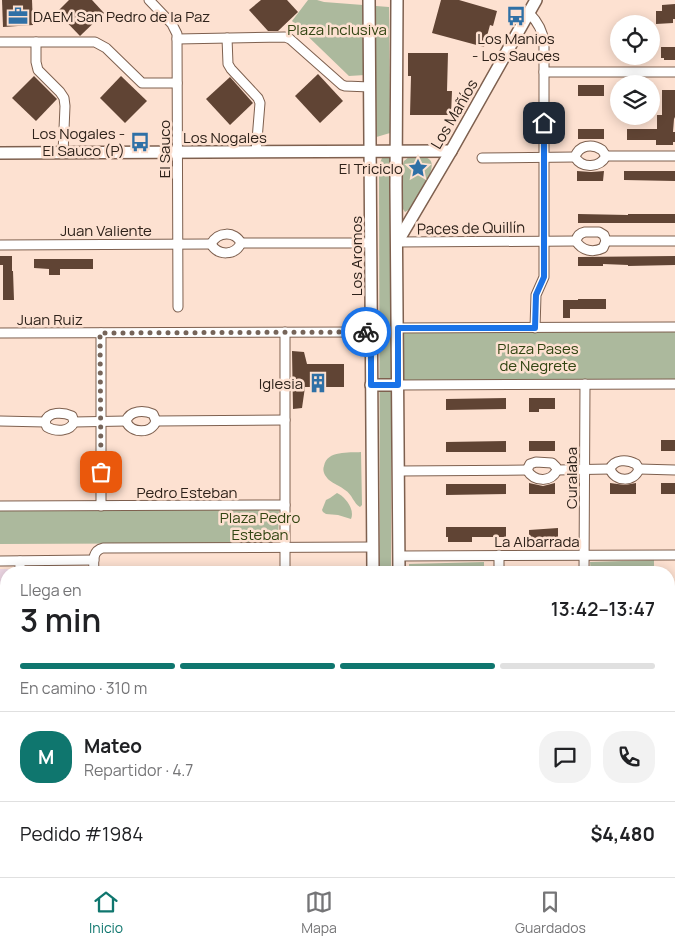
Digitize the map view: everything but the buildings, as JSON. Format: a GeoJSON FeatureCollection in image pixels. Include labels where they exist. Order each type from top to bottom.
{"type":"FeatureCollection","features":[{"type":"Feature","properties":{"kind":"main road","name":"Los Aromos"},"geometry":{"type":"LineString","coordinates":[[369,0],[373,566]]}},
{"type":"Feature","properties":{"kind":"main road"},"geometry":{"type":"LineString","coordinates":[[397,0],[396,151],[399,566]]}},
{"type":"Feature","properties":{"kind":"main road","name":"Los Mañíos"},"geometry":{"type":"LineString","coordinates":[[397,242],[451,151],[536,0]]}},
{"type":"Feature","properties":{"kind":"main road","name":"Los Nogales"},"geometry":{"type":"LineString","coordinates":[[0,153],[451,151]]}},
{"type":"Feature","properties":{"kind":"main road"},"geometry":{"type":"LineString","coordinates":[[371,385],[398,385]]}},
{"type":"Feature","properties":{"kind":"street","name":"El Sauco"},"geometry":{"type":"LineString","coordinates":[[149,0],[172,24],[176,30],[177,38],[178,308]]}},
{"type":"Feature","properties":{"kind":"street"},"geometry":{"type":"LineString","coordinates":[[529,13],[539,25],[543,37],[544,72],[544,277],[536,295],[535,328]]}},
{"type":"Feature","properties":{"kind":"street"},"geometry":{"type":"LineString","coordinates":[[177,38],[289,38],[342,85],[370,87]]}},
{"type":"Feature","properties":{"kind":"street"},"geometry":{"type":"LineString","coordinates":[[227,38],[228,64],[258,98],[260,103],[256,152]]}},
{"type":"Feature","properties":{"kind":"street"},"geometry":{"type":"LineString","coordinates":[[0,42],[95,42],[106,48],[142,83],[177,83]]}},
{"type":"Feature","properties":{"kind":"street"},"geometry":{"type":"LineString","coordinates":[[36,42],[38,70],[64,98],[63,153]]}},
{"type":"Feature","properties":{"kind":"street"},"geometry":{"type":"LineString","coordinates":[[544,72],[675,72]]}},
{"type":"Feature","properties":{"kind":"street"},"geometry":{"type":"LineString","coordinates":[[575,157],[580,148],[585,146],[593,146],[602,150],[606,156]]}},
{"type":"Feature","properties":{"kind":"street"},"geometry":{"type":"LineString","coordinates":[[575,157],[579,162],[587,165],[599,164],[606,156]]}},
{"type":"Feature","properties":{"kind":"street"},"geometry":{"type":"LineString","coordinates":[[606,156],[675,156]]}},
{"type":"Feature","properties":{"kind":"street"},"geometry":{"type":"LineString","coordinates":[[482,158],[575,157]]}},
{"type":"Feature","properties":{"kind":"street","name":"Paces de Quillín"},"geometry":{"type":"LineString","coordinates":[[591,232],[602,233],[606,240],[603,248],[596,250],[583,249],[576,241],[582,233],[591,232]]}},
{"type":"Feature","properties":{"kind":"street","name":"Juan Valiente"},"geometry":{"type":"LineString","coordinates":[[211,244],[215,238],[223,234],[235,236],[242,244]]}},
{"type":"Feature","properties":{"kind":"street","name":"Paces de Quillín"},"geometry":{"type":"LineString","coordinates":[[606,240],[675,241]]}},
{"type":"Feature","properties":{"kind":"street","name":"Paces de Quillín"},"geometry":{"type":"LineString","coordinates":[[397,242],[576,241]]}},
{"type":"Feature","properties":{"kind":"street","name":"Juan Valiente"},"geometry":{"type":"LineString","coordinates":[[242,244],[371,243]]}},
{"type":"Feature","properties":{"kind":"street","name":"Juan Valiente"},"geometry":{"type":"LineString","coordinates":[[211,244],[219,252],[227,253],[235,252],[242,244]]}},
{"type":"Feature","properties":{"kind":"street","name":"Juan Valiente"},"geometry":{"type":"LineString","coordinates":[[0,245],[211,244]]}},
{"type":"Feature","properties":{"kind":"street"},"geometry":{"type":"LineString","coordinates":[[398,328],[675,327]]}},
{"type":"Feature","properties":{"kind":"street"},"geometry":{"type":"LineString","coordinates":[[284,332],[285,566]]}},
{"type":"Feature","properties":{"kind":"street","name":"Juan Ruiz"},"geometry":{"type":"LineString","coordinates":[[0,333],[371,332]]}},
{"type":"Feature","properties":{"kind":"street"},"geometry":{"type":"LineString","coordinates":[[100,333],[101,506]]}},
{"type":"Feature","properties":{"kind":"street","name":"Curalaba"},"geometry":{"type":"LineString","coordinates":[[584,566],[585,384]]}},
{"type":"Feature","properties":{"kind":"street"},"geometry":{"type":"LineString","coordinates":[[398,385],[675,384]]}},
{"type":"Feature","properties":{"kind":"street"},"geometry":{"type":"LineString","coordinates":[[133,412],[148,412],[153,414],[156,421],[154,426],[148,430],[131,429],[126,421],[133,412]]}},
{"type":"Feature","properties":{"kind":"street"},"geometry":{"type":"LineString","coordinates":[[49,414],[66,414],[72,416],[74,422],[70,429],[53,430],[47,427],[45,422],[49,414]]}},
{"type":"Feature","properties":{"kind":"street"},"geometry":{"type":"LineString","coordinates":[[156,421],[285,420]]}},
{"type":"Feature","properties":{"kind":"street"},"geometry":{"type":"LineString","coordinates":[[0,421],[45,422]]}},
{"type":"Feature","properties":{"kind":"street"},"geometry":{"type":"LineString","coordinates":[[74,422],[126,421]]}},
{"type":"Feature","properties":{"kind":"street"},"geometry":{"type":"LineString","coordinates":[[629,461],[636,464],[639,470],[632,478],[622,479],[612,475],[610,469],[615,462],[629,461]]}},
{"type":"Feature","properties":{"kind":"street"},"geometry":{"type":"LineString","coordinates":[[527,470],[530,464],[549,462],[554,464],[557,470]]}},
{"type":"Feature","properties":{"kind":"street"},"geometry":{"type":"LineString","coordinates":[[557,470],[610,469]]}},
{"type":"Feature","properties":{"kind":"street"},"geometry":{"type":"LineString","coordinates":[[527,470],[534,478],[542,479],[550,478],[557,470]]}},
{"type":"Feature","properties":{"kind":"street"},"geometry":{"type":"LineString","coordinates":[[398,471],[527,470]]}},
{"type":"Feature","properties":{"kind":"street"},"geometry":{"type":"LineString","coordinates":[[639,470],[675,470]]}},
{"type":"Feature","properties":{"kind":"street","name":"Pedro Esteban"},"geometry":{"type":"LineString","coordinates":[[0,506],[285,505]]}},
{"type":"Feature","properties":{"kind":"street"},"geometry":{"type":"LineString","coordinates":[[94,566],[96,552],[103,548],[373,548]]}},
{"type":"Feature","properties":{"kind":"street"},"geometry":{"type":"LineString","coordinates":[[498,566],[499,555]]}},
{"type":"Feature","properties":{"kind":"street","name":"La Albarrada"},"geometry":{"type":"LineString","coordinates":[[399,556],[675,555]]}},
{"type":"Feature","properties":{"kind":"street"},"geometry":{"type":"LineString","coordinates":[[0,561],[94,560]]}},
{"type":"Feature","properties":{"kind":"street"},"geometry":{"type":"LineString","coordinates":[[20,561],[20,566]]}},
{"type":"Feature","properties":{"kind":"green space","name":"Plaza Inclusiva"},"geometry":{"type":"Polygon","coordinates":[[[308,0],[363,5],[365,75],[349,76],[292,21],[308,0]]]}},
{"type":"Feature","properties":{"kind":"green space"},"geometry":{"type":"Polygon","coordinates":[[[376,6],[389,7],[390,133],[373,138],[376,6]]]}},
{"type":"Feature","properties":{"kind":"green space"},"geometry":{"type":"Polygon","coordinates":[[[409,157],[427,158],[432,163],[429,176],[421,192],[410,209],[405,212],[402,206],[402,167],[404,161],[409,157]]]}},
{"type":"Feature","properties":{"kind":"green space"},"geometry":{"type":"Polygon","coordinates":[[[382,158],[390,158],[391,566],[380,566],[379,165],[382,158]]]}},
{"type":"Feature","properties":{"kind":"green space","name":"Plaza Pases de Negrete"},"geometry":{"type":"Polygon","coordinates":[[[675,331],[675,381],[401,381],[401,333],[675,331]]]}},
{"type":"Feature","properties":{"kind":"green space"},"geometry":{"type":"Polygon","coordinates":[[[361,452],[362,505],[360,507],[347,492],[329,480],[323,470],[329,457],[339,453],[361,452]]]}},
{"type":"Feature","properties":{"kind":"green space"},"geometry":{"type":"Polygon","coordinates":[[[337,493],[344,497],[349,504],[352,512],[351,519],[323,512],[326,500],[337,493]]]}},
{"type":"Feature","properties":{"kind":"green space","name":"Plaza Pedro Esteban"},"geometry":{"type":"Polygon","coordinates":[[[279,507],[278,543],[0,544],[0,510],[279,507]]]}},
{"type":"Feature","properties":{"kind":"green space"},"geometry":{"type":"Polygon","coordinates":[[[654,560],[654,566],[590,566],[590,562],[654,560]]]}},
{"type":"Feature","properties":{"kind":"green space"},"geometry":{"type":"Polygon","coordinates":[[[484,562],[484,566],[409,566],[409,564],[484,562]]]}},
{"type":"Feature","properties":{"kind":"way so far"},"geometry":{"type":"LineString","coordinates":[[101,472],[100,333],[366,332]]}},
{"type":"Feature","properties":{"kind":"place","name":"DAEM San Pedro de la Paz"},"geometry":{"type":"Point","coordinates":[18,16]}},
{"type":"Feature","properties":{"kind":"place","name":"Los Manios - Los Sauces"},"geometry":{"type":"Point","coordinates":[516,16]}},
{"type":"Feature","properties":{"kind":"place","name":"Los Nogales - El Sauco (P)"},"geometry":{"type":"Point","coordinates":[140,142]}},
{"type":"Feature","properties":{"kind":"place","name":"El Triciclo"},"geometry":{"type":"Point","coordinates":[418,168]}},
{"type":"Feature","properties":{"kind":"place","name":"Iglesia"},"geometry":{"type":"Point","coordinates":[318,383]}},
{"type":"Feature","properties":{"kind":"route"},"geometry":{"type":"LineString","coordinates":[[366,332],[371,332],[371,385],[398,385],[398,328],[535,328],[536,295],[544,277],[544,123]]}}]}
